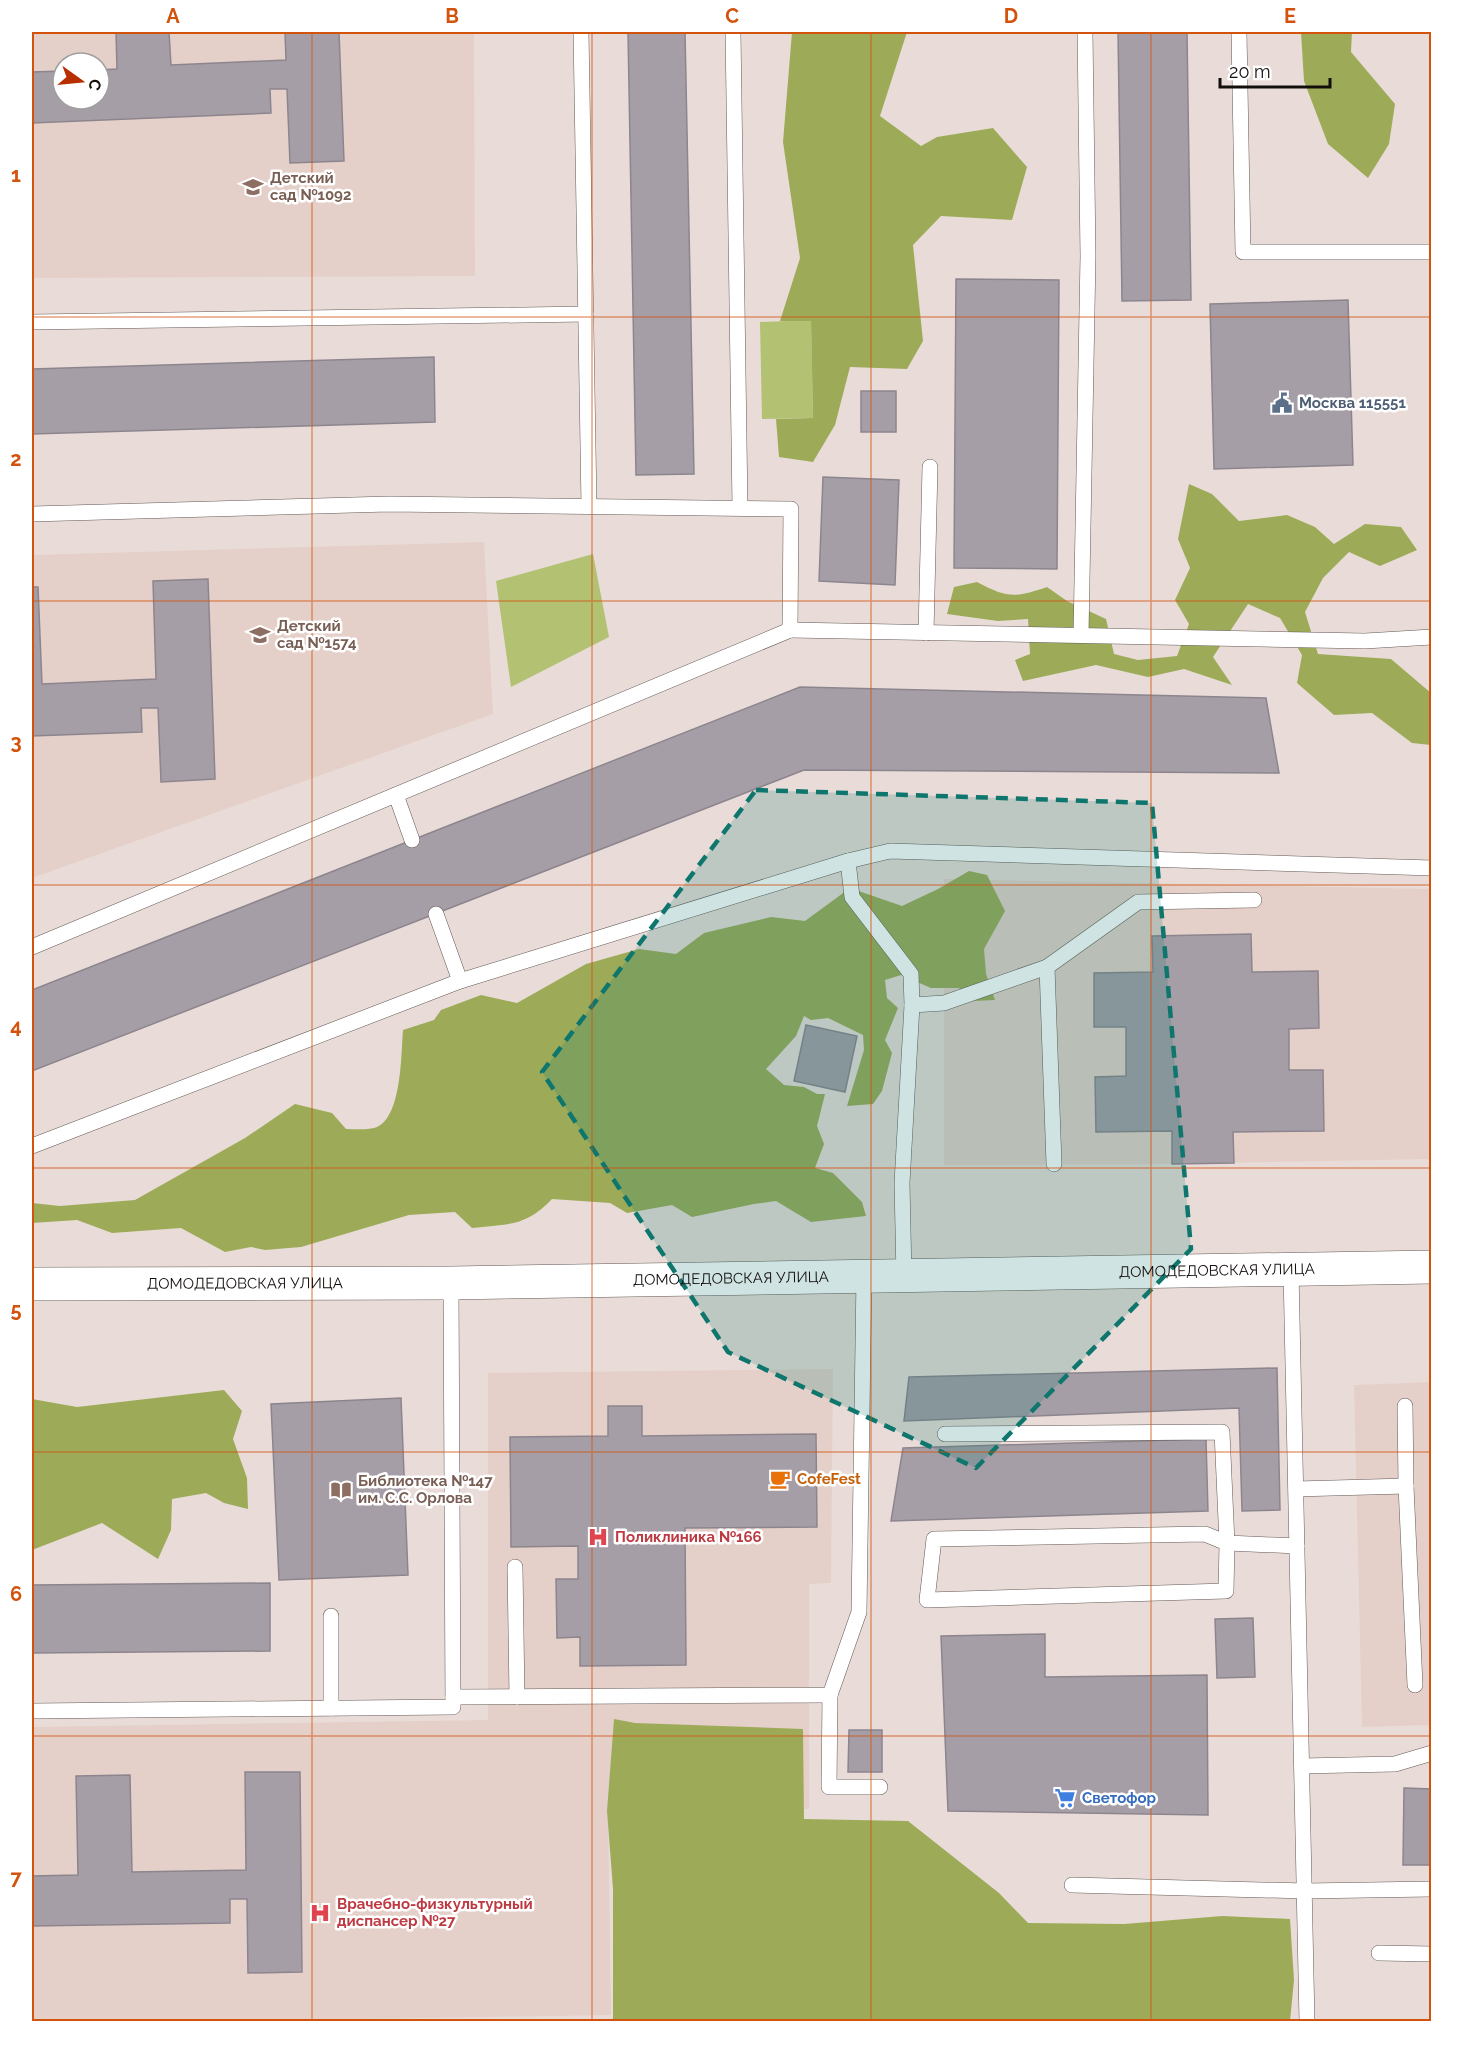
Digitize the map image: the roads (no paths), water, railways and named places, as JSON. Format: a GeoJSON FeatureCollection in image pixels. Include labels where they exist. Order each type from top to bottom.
{"type":"FeatureCollection","features":[{"type":"Feature","properties":{"kind":"street","name":"ДОМОДЕДОВСКАЯ УЛИЦА"},"geometry":{"type":"LineString","coordinates":[[32,1284],[451,1283],[1431,1267]]}},
{"type":"Feature","properties":{"kind":"lane"},"geometry":{"type":"LineString","coordinates":[[581,32],[589,506]]}},
{"type":"Feature","properties":{"kind":"lane"},"geometry":{"type":"LineString","coordinates":[[734,32],[740,507]]}},
{"type":"Feature","properties":{"kind":"lane"},"geometry":{"type":"LineString","coordinates":[[1081,635],[1088,256],[1085,32]]}},
{"type":"Feature","properties":{"kind":"lane"},"geometry":{"type":"LineString","coordinates":[[1239,32],[1244,252],[1431,252]]}},
{"type":"Feature","properties":{"kind":"lane"},"geometry":{"type":"LineString","coordinates":[[32,322],[586,314]]}},
{"type":"Feature","properties":{"kind":"lane"},"geometry":{"type":"LineString","coordinates":[[926,633],[930,468]]}},
{"type":"Feature","properties":{"kind":"lane"},"geometry":{"type":"LineString","coordinates":[[32,514],[389,504],[791,509],[790,630]]}},
{"type":"Feature","properties":{"kind":"lane"},"geometry":{"type":"LineString","coordinates":[[32,947],[790,630],[1365,641],[1431,638]]}},
{"type":"Feature","properties":{"kind":"lane"},"geometry":{"type":"LineString","coordinates":[[396,795],[411,840]]}},
{"type":"Feature","properties":{"kind":"lane"},"geometry":{"type":"LineString","coordinates":[[32,1146],[460,981],[848,861],[890,851],[1431,868]]}},
{"type":"Feature","properties":{"kind":"lane"},"geometry":{"type":"LineString","coordinates":[[848,861],[852,897],[911,974],[912,1005],[902,1183],[904,1275]]}},
{"type":"Feature","properties":{"kind":"lane"},"geometry":{"type":"LineString","coordinates":[[912,1005],[944,1003],[1047,967],[1138,902],[1254,900]]}},
{"type":"Feature","properties":{"kind":"lane"},"geometry":{"type":"LineString","coordinates":[[436,914],[460,981]]}},
{"type":"Feature","properties":{"kind":"lane"},"geometry":{"type":"LineString","coordinates":[[1047,967],[1054,1164]]}},
{"type":"Feature","properties":{"kind":"lane"},"geometry":{"type":"LineString","coordinates":[[1291,1271],[1307,2022]]}},
{"type":"Feature","properties":{"kind":"lane"},"geometry":{"type":"LineString","coordinates":[[864,1276],[859,1612],[830,1695],[829,1787],[880,1787]]}},
{"type":"Feature","properties":{"kind":"lane"},"geometry":{"type":"LineString","coordinates":[[32,1711],[453,1707],[451,1283]]}},
{"type":"Feature","properties":{"kind":"lane"},"geometry":{"type":"LineString","coordinates":[[1405,1406],[1406,1486],[1415,1685]]}},
{"type":"Feature","properties":{"kind":"lane"},"geometry":{"type":"LineString","coordinates":[[945,1434],[1221,1432],[1227,1543],[1226,1591],[927,1600],[934,1539],[1205,1534],[1227,1543],[1298,1546]]}},
{"type":"Feature","properties":{"kind":"lane"},"geometry":{"type":"LineString","coordinates":[[1296,1489],[1406,1486]]}},
{"type":"Feature","properties":{"kind":"lane"},"geometry":{"type":"LineString","coordinates":[[515,1567],[517,1696]]}},
{"type":"Feature","properties":{"kind":"lane"},"geometry":{"type":"LineString","coordinates":[[331,1708],[332,1616]]}},
{"type":"Feature","properties":{"kind":"lane"},"geometry":{"type":"LineString","coordinates":[[453,1697],[830,1695]]}},
{"type":"Feature","properties":{"kind":"lane"},"geometry":{"type":"LineString","coordinates":[[1302,1766],[1395,1764],[1431,1753]]}},
{"type":"Feature","properties":{"kind":"lane"},"geometry":{"type":"LineString","coordinates":[[1072,1885],[1305,1891],[1431,1889]]}},
{"type":"Feature","properties":{"kind":"lane"},"geometry":{"type":"LineString","coordinates":[[1379,1953],[1431,1954]]}},
{"type":"Feature","properties":{"kind":"place","name":"Детский сад №1092"},"geometry":{"type":"Point","coordinates":[253,187]}},
{"type":"Feature","properties":{"kind":"place","name":"Москва 115551"},"geometry":{"type":"Point","coordinates":[1282,403]}},
{"type":"Feature","properties":{"kind":"place","name":"Детский сад №1574"},"geometry":{"type":"Point","coordinates":[260,635]}},
{"type":"Feature","properties":{"kind":"place","name":"CofeFest"},"geometry":{"type":"Point","coordinates":[780,1479]}},
{"type":"Feature","properties":{"kind":"place","name":"Библиотека №147 им. С.С. Орлова"},"geometry":{"type":"Point","coordinates":[341,1490]}},
{"type":"Feature","properties":{"kind":"place","name":"Поликлиника №166"},"geometry":{"type":"Point","coordinates":[598,1537]}},
{"type":"Feature","properties":{"kind":"place","name":"Светофор"},"geometry":{"type":"Point","coordinates":[1065,1798]}},
{"type":"Feature","properties":{"kind":"place","name":"Врачебно-физкультурный диспансер №27"},"geometry":{"type":"Point","coordinates":[320,1913]}}]}
